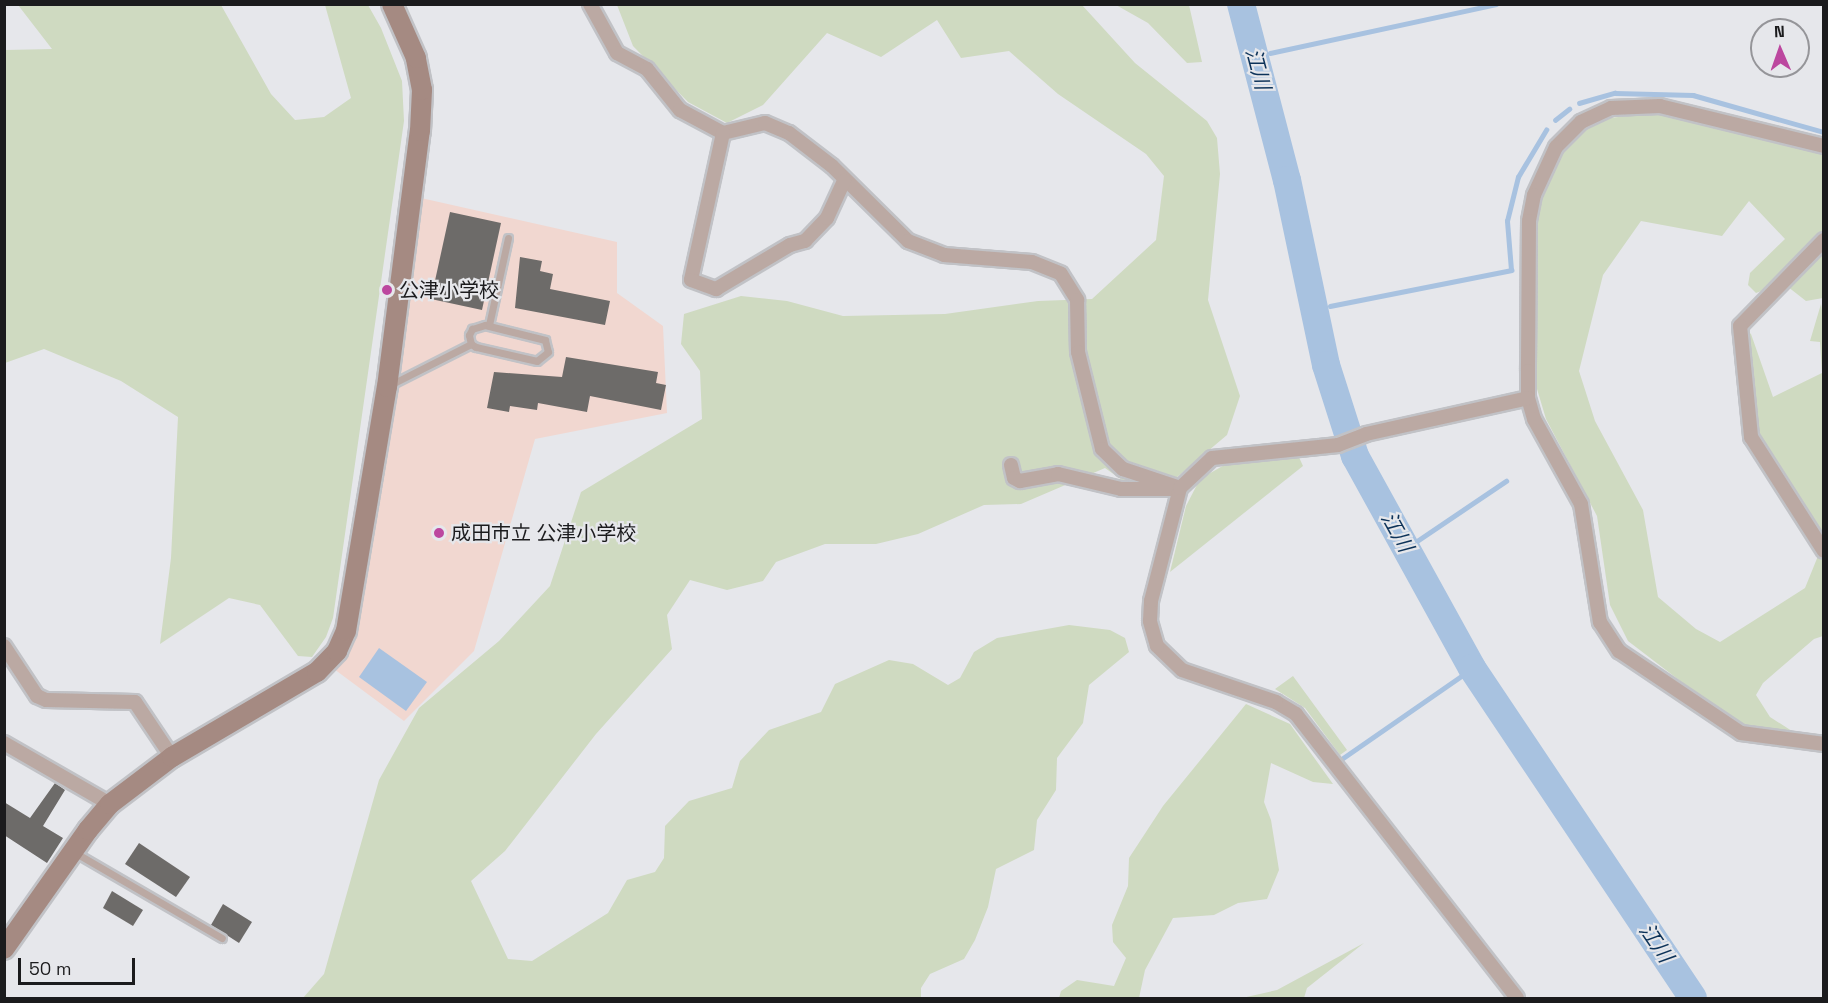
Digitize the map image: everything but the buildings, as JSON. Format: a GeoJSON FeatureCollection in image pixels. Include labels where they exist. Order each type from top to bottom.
{"type":"FeatureCollection","features":[{"type":"Feature","properties":{"kind":"street"},"geometry":{"type":"LineString","coordinates":[[4,950],[73,851],[110,804],[172,757],[301,682],[337,651],[346,631],[387,387],[422,90],[416,58],[392,4]]}},
{"type":"Feature","properties":{"kind":"street"},"geometry":{"type":"LineString","coordinates":[[590,4],[617,53],[647,69],[680,110],[723,133],[765,123],[813,149],[908,241],[929,251],[1032,262],[1061,274],[1077,300],[1078,352],[1102,449],[1124,469],[1180,488]]}},
{"type":"Feature","properties":{"kind":"street"},"geometry":{"type":"LineString","coordinates":[[1824,146],[1660,106],[1611,108],[1567,133],[1545,166],[1529,221],[1528,398],[1534,418],[1581,504],[1600,622],[1619,651],[1741,733],[1824,744]]}},
{"type":"Feature","properties":{"kind":"street"},"geometry":{"type":"LineString","coordinates":[[723,133],[691,280],[716,289],[790,245],[805,241],[827,218],[844,181]]}},
{"type":"Feature","properties":{"kind":"street"},"geometry":{"type":"LineString","coordinates":[[1824,240],[1740,326],[1751,437],[1824,550]]}},
{"type":"Feature","properties":{"kind":"street"},"geometry":{"type":"LineString","coordinates":[[1517,999],[1296,714],[1276,702],[1182,670],[1157,646],[1152,633],[1151,601],[1180,488],[1212,458],[1349,441],[1528,398]]}},
{"type":"Feature","properties":{"kind":"street"},"geometry":{"type":"LineString","coordinates":[[1011,465],[1014,477],[1020,482],[1058,474],[1121,489],[1180,488]]}},
{"type":"Feature","properties":{"kind":"street"},"geometry":{"type":"LineString","coordinates":[[4,646],[37,696],[46,700],[135,702],[172,757]]}},
{"type":"Feature","properties":{"kind":"street"},"geometry":{"type":"LineString","coordinates":[[4,743],[110,804]]}},
{"type":"Feature","properties":{"kind":"lane"},"geometry":{"type":"LineString","coordinates":[[489,326],[508,238]]}},
{"type":"Feature","properties":{"kind":"lane"},"geometry":{"type":"LineString","coordinates":[[387,387],[471,344],[537,361],[548,352],[545,340],[489,326],[472,329],[471,344]]}},
{"type":"Feature","properties":{"kind":"lane"},"geometry":{"type":"LineString","coordinates":[[73,851],[222,938]]}},
{"type":"Feature","properties":{"kind":"shaded area","name":"成田市立 公津小学校"},"geometry":{"type":"Polygon","coordinates":[[[421,198],[617,242],[617,293],[663,326],[667,413],[535,439],[474,651],[404,721],[334,669],[347,650],[355,628],[421,198]]]}},
{"type":"Feature","properties":{"kind":"green space"},"geometry":{"type":"Polygon","coordinates":[[[18,5],[221,5],[271,94],[295,120],[324,117],[351,98],[325,5],[368,5],[381,28],[402,81],[404,121],[333,618],[326,637],[312,657],[298,656],[260,605],[229,598],[160,644],[171,558],[178,417],[121,381],[44,349],[5,363],[5,50],[52,49],[18,5]]]}},
{"type":"Feature","properties":{"kind":"green space"},"geometry":{"type":"Polygon","coordinates":[[[617,5],[1082,5],[1135,63],[1207,121],[1217,138],[1220,174],[1208,300],[1240,396],[1227,435],[1164,488],[1136,490],[1105,468],[1021,504],[984,505],[918,534],[876,544],[825,544],[776,562],[763,581],[727,590],[690,580],[667,615],[672,649],[596,734],[505,851],[471,881],[508,959],[532,961],[608,913],[627,880],[655,872],[664,858],[665,826],[689,801],[732,788],[740,761],[769,730],[821,712],[835,684],[889,660],[913,664],[948,685],[960,678],[974,652],[997,638],[1069,625],[1110,630],[1125,638],[1129,652],[1089,685],[1083,723],[1057,758],[1056,790],[1037,820],[1034,850],[996,869],[988,907],[975,940],[964,959],[930,974],[921,988],[921,998],[303,998],[324,974],[379,780],[419,708],[499,641],[550,586],[581,492],[702,419],[700,371],[681,344],[684,314],[741,296],[787,301],[843,316],[945,314],[1038,301],[1092,299],[1156,240],[1164,176],[1146,154],[1058,94],[1009,51],[961,58],[937,20],[881,57],[827,33],[763,105],[727,123],[688,102],[633,46],[617,5]]]}},
{"type":"Feature","properties":{"kind":"green space"},"geometry":{"type":"Polygon","coordinates":[[[1116,5],[1189,5],[1202,62],[1187,63],[1148,23],[1116,5]]]}},
{"type":"Feature","properties":{"kind":"green space"},"geometry":{"type":"Polygon","coordinates":[[[1657,113],[1823,153],[1823,298],[1806,301],[1783,283],[1756,293],[1748,285],[1750,273],[1785,239],[1749,201],[1722,236],[1641,221],[1603,275],[1579,371],[1595,421],[1643,510],[1658,597],[1696,629],[1720,642],[1805,588],[1818,556],[1785,483],[1758,442],[1744,328],[1751,334],[1773,397],[1822,373],[1820,342],[1810,341],[1821,304],[1824,324],[1823,636],[1814,639],[1763,683],[1756,695],[1770,717],[1795,733],[1743,729],[1628,641],[1610,605],[1597,516],[1546,419],[1537,389],[1536,227],[1540,198],[1564,146],[1577,133],[1599,119],[1657,113]]]}},
{"type":"Feature","properties":{"kind":"green space"},"geometry":{"type":"Polygon","coordinates":[[[1298,455],[1303,466],[1170,572],[1186,506],[1200,479],[1226,464],[1298,455]]]}},
{"type":"Feature","properties":{"kind":"green space"},"geometry":{"type":"Polygon","coordinates":[[[1293,676],[1347,750],[1340,755],[1305,708],[1275,689],[1293,676]]]}},
{"type":"Feature","properties":{"kind":"green space"},"geometry":{"type":"Polygon","coordinates":[[[1246,704],[1290,724],[1333,784],[1313,782],[1271,763],[1264,802],[1271,820],[1279,870],[1267,899],[1238,903],[1214,915],[1173,918],[1145,970],[1139,998],[1059,998],[1061,991],[1077,980],[1114,986],[1126,958],[1113,942],[1112,925],[1128,886],[1129,858],[1163,806],[1246,704]]]}},
{"type":"Feature","properties":{"kind":"green space"},"geometry":{"type":"Polygon","coordinates":[[[1364,943],[1307,988],[1304,998],[1242,998],[1277,990],[1364,943]]]}},
{"type":"Feature","properties":{"kind":"water"},"geometry":{"type":"Polygon","coordinates":[[[379,648],[427,682],[406,711],[359,677],[379,648]]]}},
{"type":"Feature","properties":{"kind":"waterway","name":"江川"},"geometry":{"type":"LineString","coordinates":[[1241,4],[1287,180],[1326,365],[1355,456],[1472,668],[1693,998]]}},
{"type":"Feature","properties":{"kind":"waterway"},"geometry":{"type":"LineString","coordinates":[[1270,53],[1496,4]]}},
{"type":"Feature","properties":{"kind":"waterway"},"geometry":{"type":"LineString","coordinates":[[1579,103],[1615,93],[1693,95],[1824,132]]}},
{"type":"Feature","properties":{"kind":"waterway"},"geometry":{"type":"LineString","coordinates":[[1555,120],[1569,109]]}},
{"type":"Feature","properties":{"kind":"waterway"},"geometry":{"type":"LineString","coordinates":[[1330,306],[1511,270],[1507,221],[1518,177],[1546,130]]}},
{"type":"Feature","properties":{"kind":"waterway"},"geometry":{"type":"LineString","coordinates":[[1414,543],[1506,481]]}},
{"type":"Feature","properties":{"kind":"waterway"},"geometry":{"type":"LineString","coordinates":[[1343,758],[1463,675]]}},
{"type":"Feature","properties":{"kind":"place","name":"公津小学校"},"geometry":{"type":"Point","coordinates":[387,290]}},
{"type":"Feature","properties":{"kind":"place","name":"成田市立 公津小学校"},"geometry":{"type":"Point","coordinates":[439,533]}}]}
